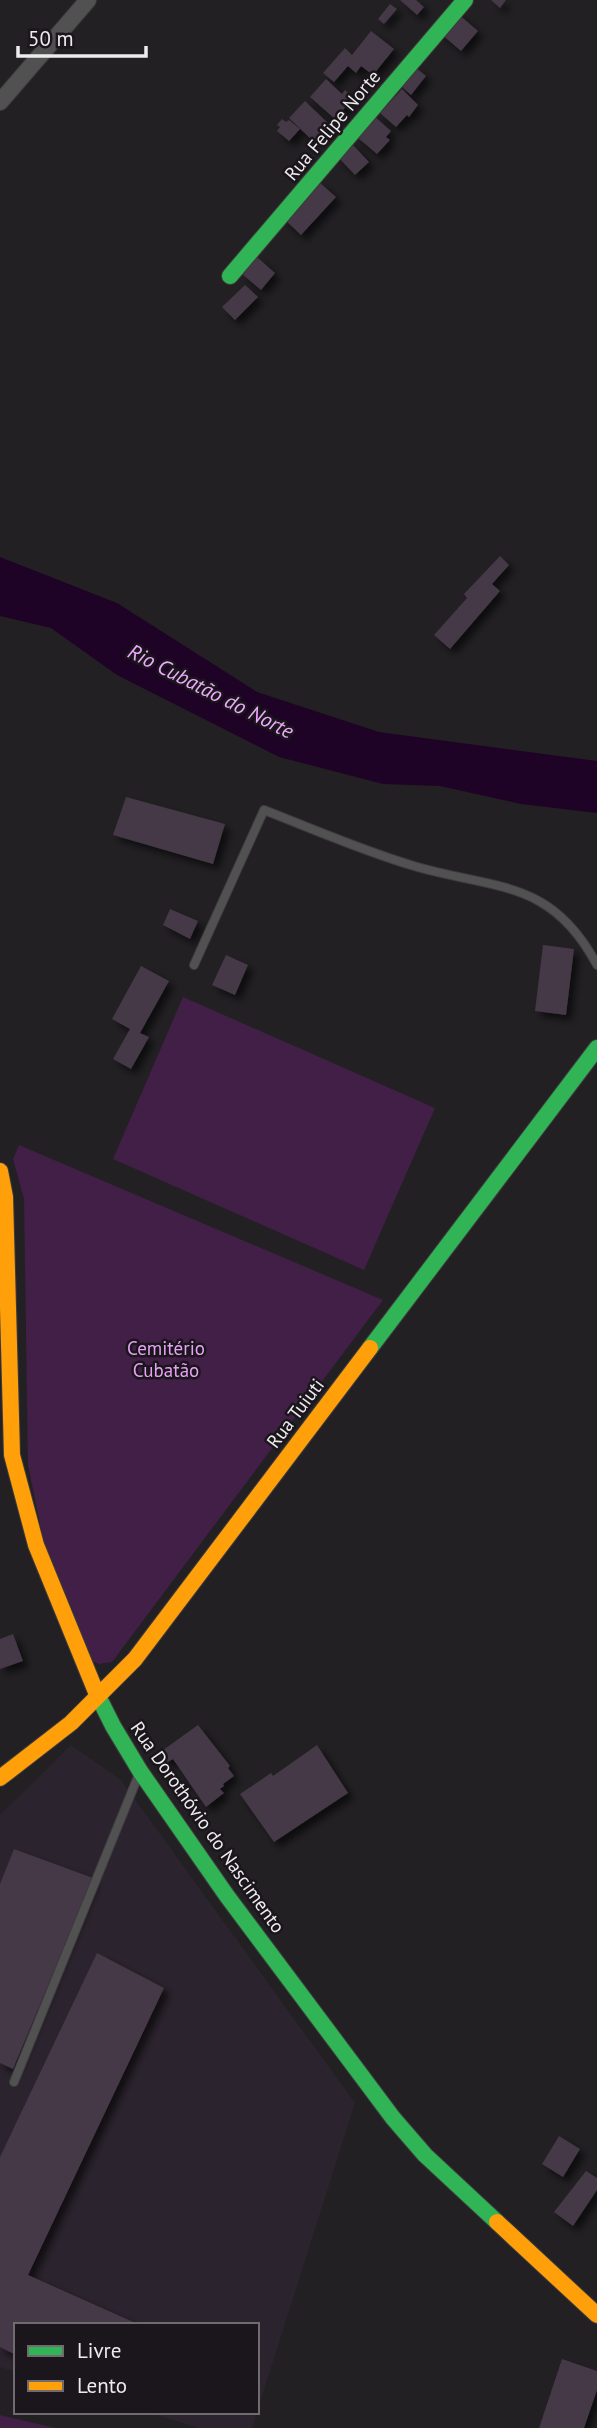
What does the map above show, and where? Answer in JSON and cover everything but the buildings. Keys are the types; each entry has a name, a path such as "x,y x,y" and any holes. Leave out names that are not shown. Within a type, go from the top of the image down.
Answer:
{"street":[{"path":"0,102 88,0"},
{"name":"Rua Felipe Norte","path":"230,276 465,0"},
{"name":"Rua Tuiuti","path":"0,1778 99,1699 135,1659 597,1048"},
{"name":"Rua Dorothóvio do Nascimento","path":"0,1171 5,1197 5,1415 12,1455 25,1513 99,1699 140,1771 227,1896 393,2118 425,2155 597,2315"}],"lane":[{"path":"194,965 264,810 413,866 513,888 544,903 571,927 597,965"},
{"path":"14,2082 140,1771"}],"shaded area":[{"path":"71,1745 121,1780 355,2103 259,2406 259,2323 14,2323 14,2371 0,2367 0,1815"},
{"path":"154,2414 256,2414 252,2428 199,2428"}],"green space":[{"path":"183,997 435,1108 364,1270 113,1159"},
{"name":"Cemitério Cubatão","path":"19,1145 383,1300 112,1662 99,1664 86,1658 44,1543 28,1465 24,1199 13,1159"},
{"path":"0,2415 55,2428 0,2428"}],"water":[{"name":"Rio Cubatão do Norte","path":"0,557 117,603 257,692 379,732 597,761 597,813 521,804 440,786 383,784 279,757 117,675 51,628 0,616"}],"traffic: fast":[{"path":"230,276 465,0"},
{"path":"370,1348 597,1048"},
{"path":"96,1692 140,1771 227,1896 393,2118 425,2155 497,2222"}],"traffic: slow":[{"path":"0,1171 5,1197 12,1455 36,1545 96,1692"},
{"path":"0,1778 71,1723 135,1659 370,1348"},
{"path":"497,2222 597,2315"}]}
